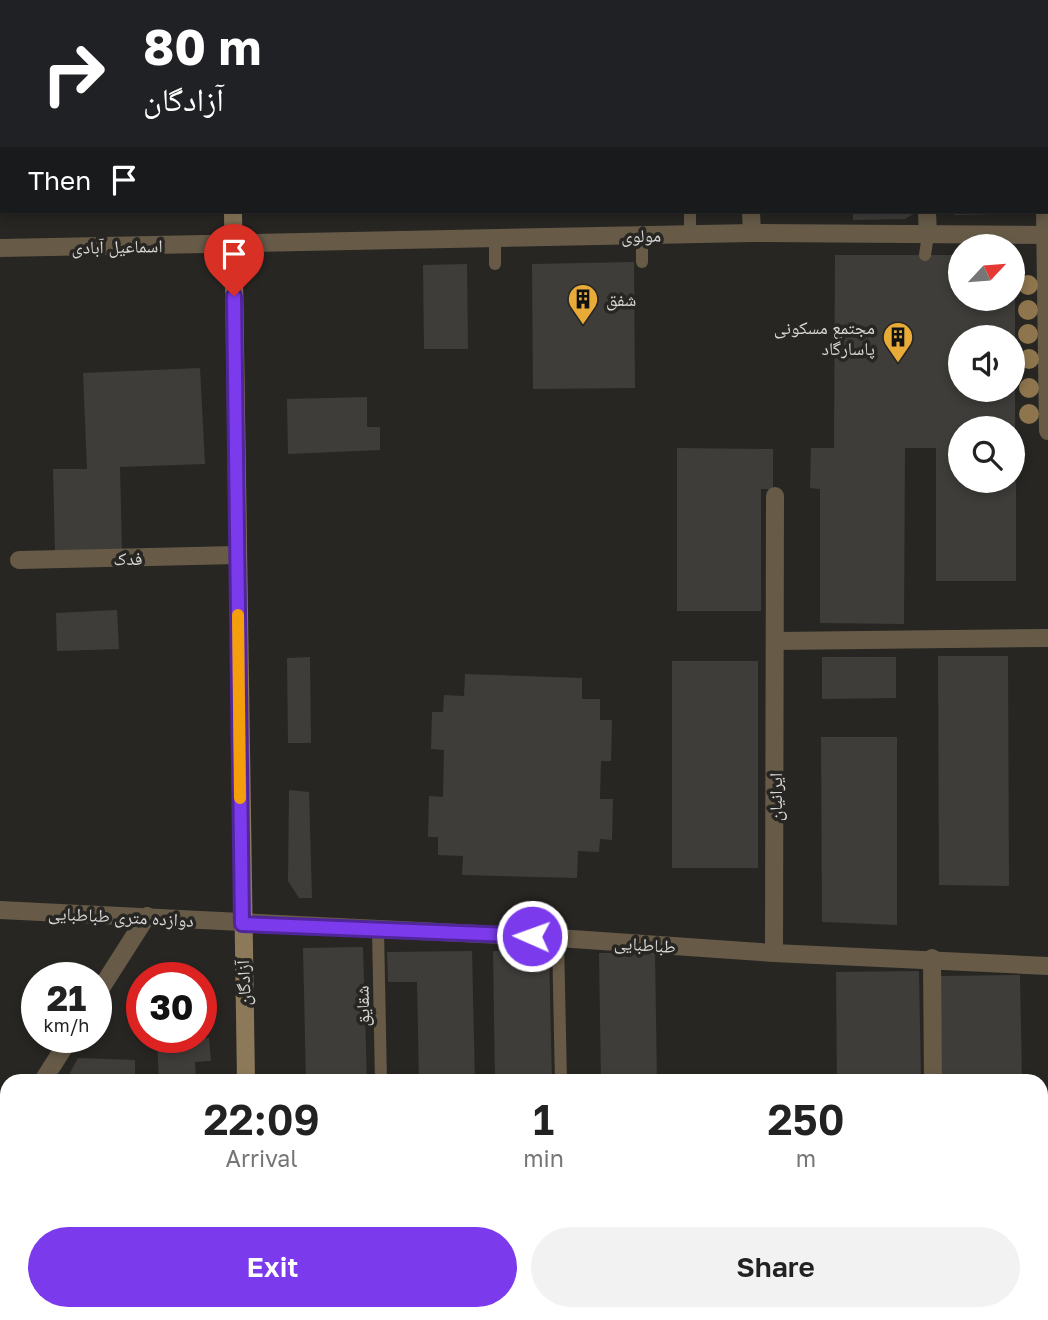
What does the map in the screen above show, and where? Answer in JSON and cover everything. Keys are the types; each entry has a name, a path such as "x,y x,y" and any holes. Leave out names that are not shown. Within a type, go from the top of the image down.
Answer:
{"street":[{"name":"آزادگان","path":"233,214 246,1074"},
{"path":"751,214 752,233"},
{"path":"928,214 928,235"},
{"path":"1045,214 1048,431"},
{"name":"مولوی","path":"234,244 752,233 824,227 928,235 1047,235"},
{"name":"اسماعیل آبادی","path":"0,248 234,244"},
{"name":"ایرانیان","path":"774,953 775,496"},
{"name":"فدک","path":"19,560 237,555"},
{"path":"775,641 1048,638"},
{"name":"دوازده متری طباطبایی","path":"0,910 148,916 242,924"},
{"path":"112,971 148,916"},
{"name":"طباطبایی","path":"242,924 558,938 774,953 932,958 1048,966"},
{"path":"932,958 933,1074"},
{"path":"47,1074 60,1053"}],"lane":[{"path":"690,214 690,234"},
{"path":"925,255 928,235"},
{"path":"642,236 642,262"},
{"path":"495,238 495,264"},
{"name":"شقایق","path":"378,930 381,1074"},
{"path":"558,938 561,1074"}],"building":[{"path":"853,214 914,214 905,219 853,220"},
{"path":"835,255 948,255 948,312 1015,312 1015,325 948,325 948,402 1015,402 1015,416 948,416 948,493 1016,493 1016,581 936,581 936,448 905,448 904,624 820,623 820,489 810,488 811,448 834,448"},
{"name":"شفق","path":"634,262 635,388 533,389 532,264"},
{"path":"467,264 468,349 424,349 423,265"},
{"path":"200,368 205,464 120,467 122,550 55,551 53,469 87,469 83,373"},
{"path":"367,397 367,427 380,427 380,450 288,454 287,399"},
{"path":"677,448 773,449 773,489 761,489 761,611 677,611"},
{"path":"117,610 119,649 57,651 56,613"},
{"path":"938,656 1008,656 1009,886 939,885"},
{"path":"310,657 311,743 288,743 287,658"},
{"path":"822,657 896,657 896,698 822,699"},
{"path":"672,661 758,661 758,868 672,868"},
{"path":"465,674 582,678 582,699 600,699 600,720 612,720 611,761 601,761 600,799 613,799 612,840 600,839 599,852 578,851 577,878 462,875 463,856 438,855 438,837 428,837 429,796 443,797 444,750 431,749 432,712 443,712 444,695 464,696"},
{"path":"821,737 897,737 897,925 822,922"},
{"path":"289,790 309,792 312,898 299,898 288,881"},
{"path":"363,947 367,1074 306,1074 303,948"},
{"path":"549,950 552,1074 495,1074 493,951"},
{"path":"472,951 475,1074 419,1074 417,982 388,982 387,952"},
{"path":"599,953 655,953 657,1074 601,1074"},
{"path":"919,971 921,1074 837,1074 836,972"},
{"path":"1020,975 1022,1074 942,1074 940,976"},
{"path":"158,1053 210,1053 211,1061 195,1062 196,1074 159,1074"},
{"path":"78,1058 135,1060 135,1074 69,1074"}],"slow traffic":[{"path":"238,615 240,798"}],"place":[{"name":"شفق","path":"583,326"},
{"name":"مجتمع مسکونی پاسارگاد","path":"898,364"}],"route":[{"path":"234,296 242,924 532,936"}]}
